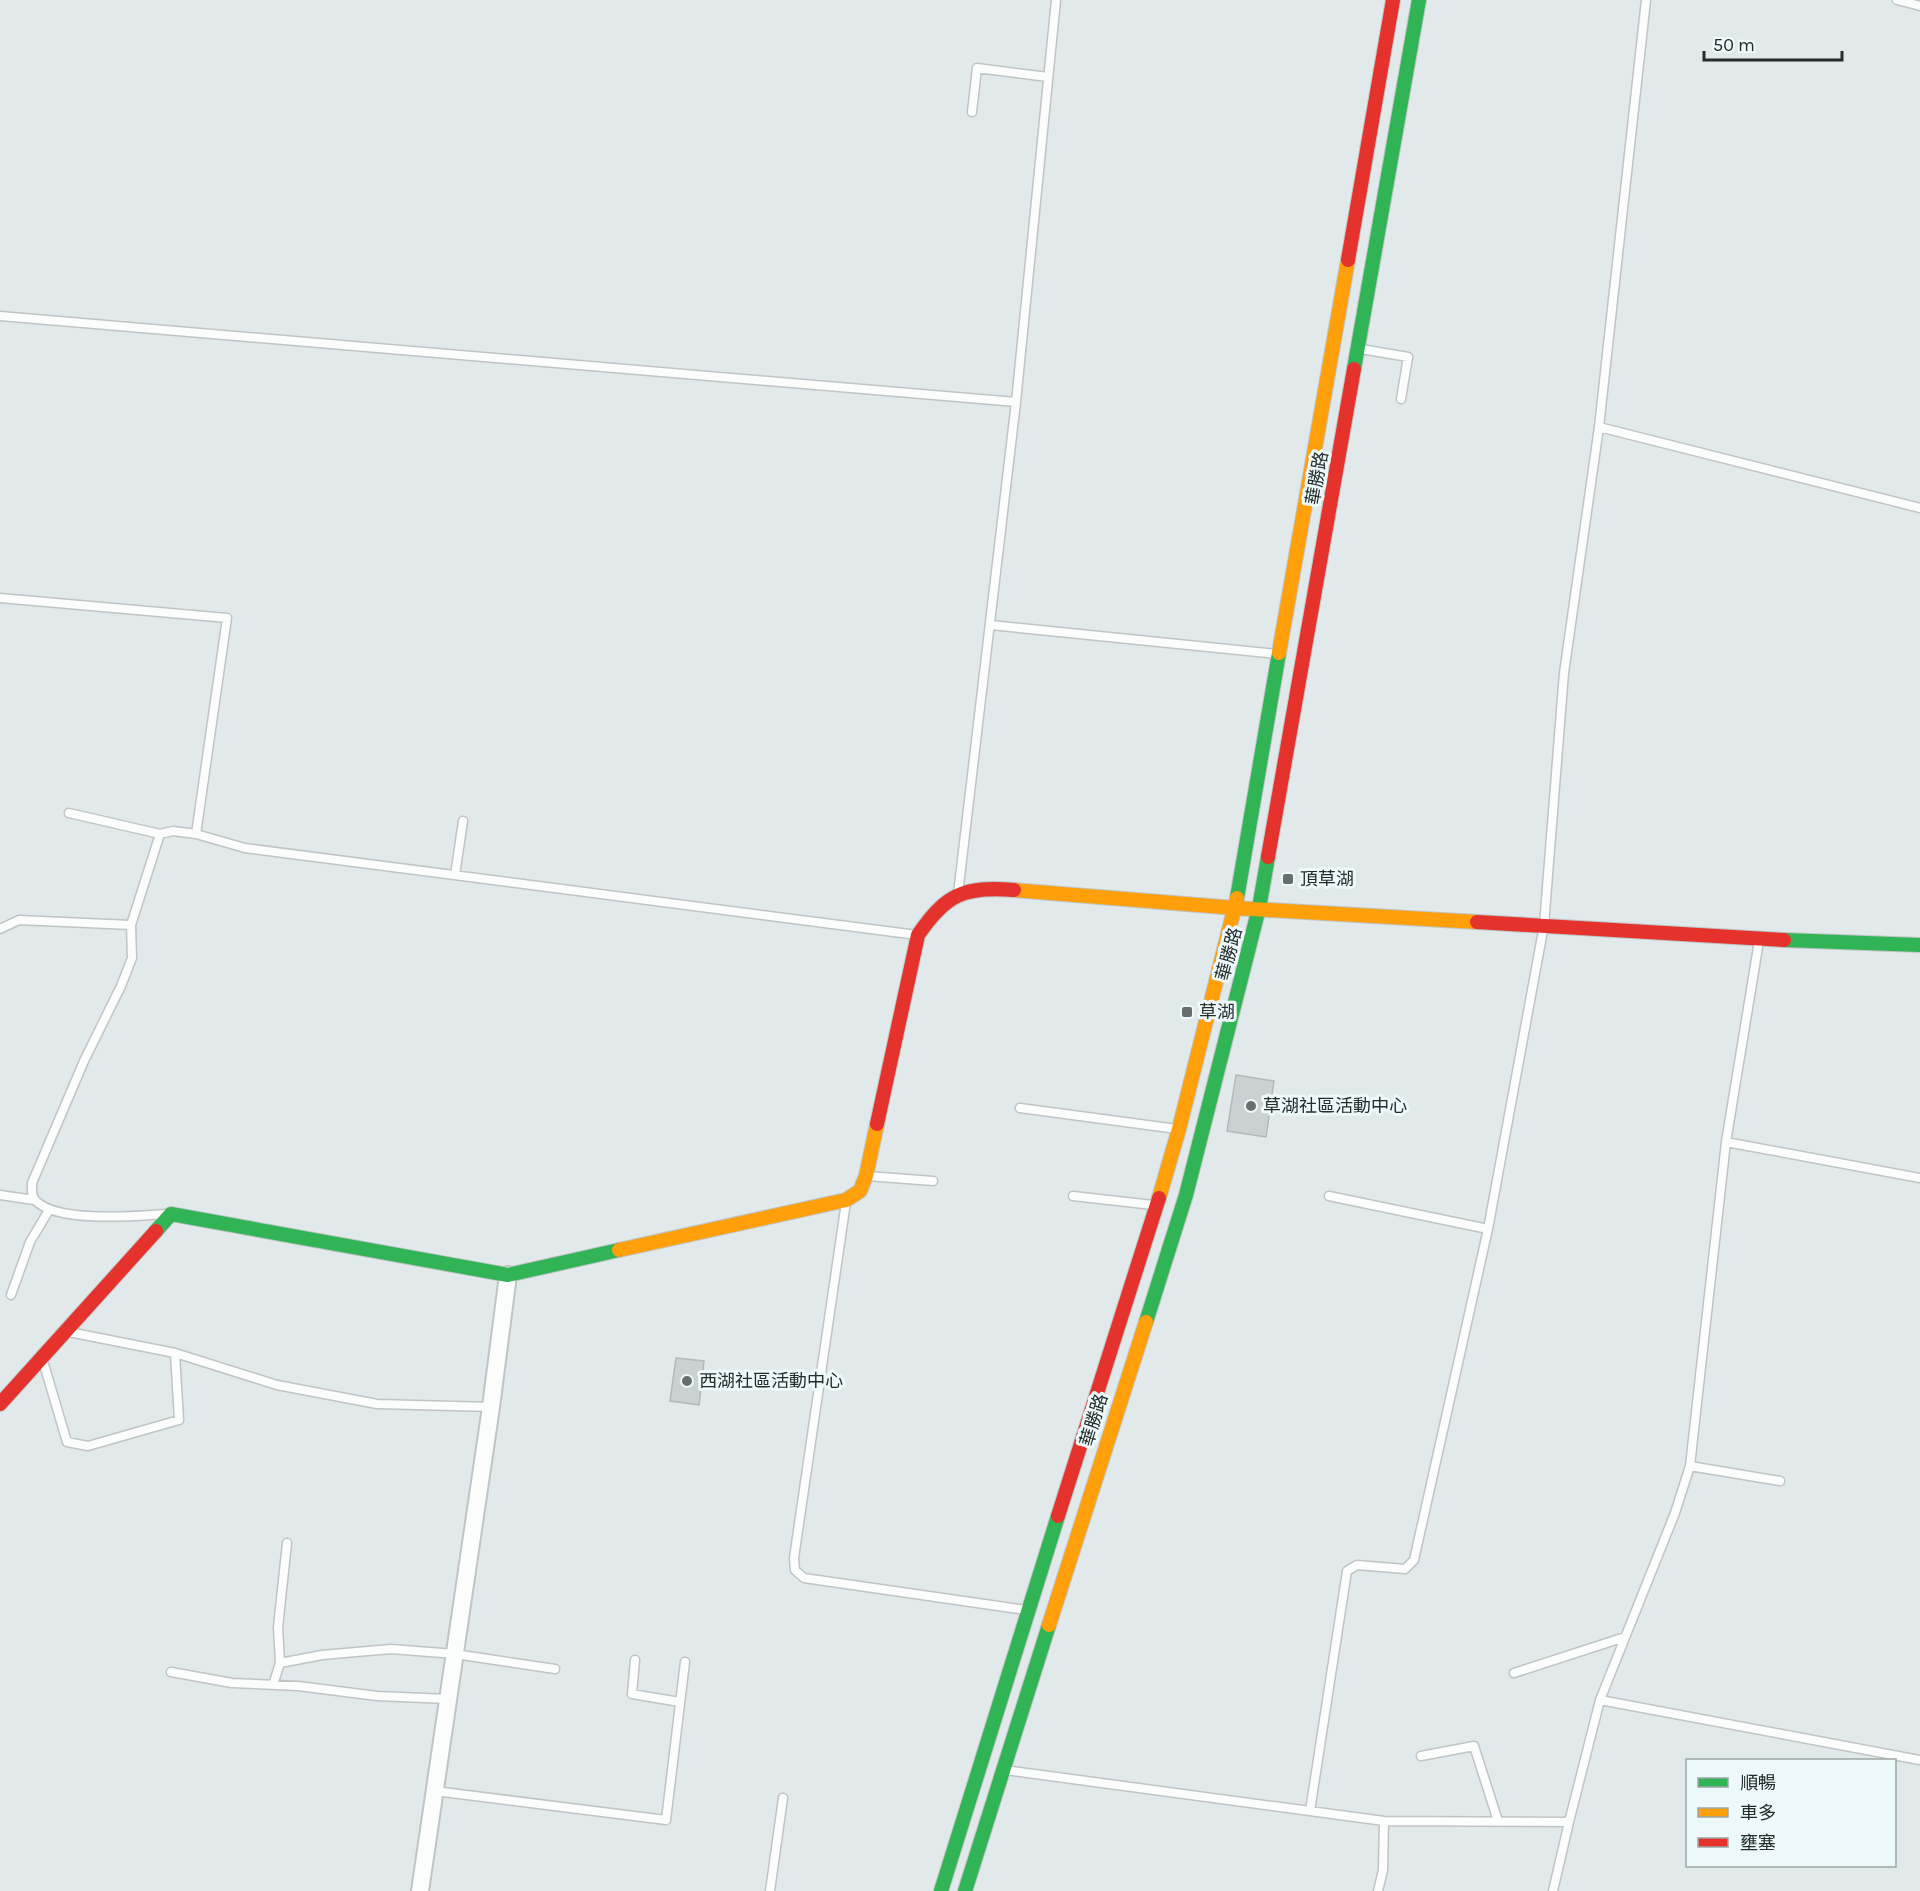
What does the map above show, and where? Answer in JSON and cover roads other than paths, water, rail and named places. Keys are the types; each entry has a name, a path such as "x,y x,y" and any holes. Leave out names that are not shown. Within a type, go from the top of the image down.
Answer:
{"main road":[{"name":"華勝路","path":"965,1891 1004,1770 1041,1612 1105,1362 1157,1205 1179,1129 1235,908 1393,0"},
{"name":"華勝路","path":"941,1891 981,1766 1041,1612 1186,1195 1259,908 1419,0"},
{"path":"0,1404 171,1214 508,1275 846,1200 860,1191 866,1176 918,935 934,912 958,894 992,888 1235,908 1760,939 1920,945"}],"street":[{"path":"420,1891 491,1407 508,1275"}],"lane":[{"path":"958,894 1016,402 1056,0"},
{"path":"1310,1811 1347,1571 1357,1565 1405,1569 1414,1560 1488,1229 1544,925 1564,673 1599,427 1646,0"},
{"path":"1897,0 1920,6"},
{"path":"972,112 977,68 1048,77"},
{"path":"0,316 1016,402"},
{"path":"1358,348 1408,357 1401,399"},
{"path":"1599,427 1920,508"},
{"path":"0,598 227,618 196,834"},
{"path":"990,625 1279,654"},
{"path":"69,813 160,834 173,831 196,834 245,848 918,935"},
{"path":"455,876 463,821"},
{"path":"34,1200 32,1183 84,1061 121,986 132,958 130,926 160,834"},
{"path":"0,929 19,920 130,926"},
{"path":"1554,1891 1600,1700 1675,1513 1690,1466 1726,1142 1760,939"},
{"path":"1020,1108 1179,1129"},
{"path":"1726,1142 1920,1178"},
{"path":"866,1176 933,1181"},
{"path":"0,1195 34,1200 49,1210 102,1218 171,1214"},
{"path":"1329,1196 1488,1229"},
{"path":"1073,1197 1157,1205"},
{"path":"846,1200 794,1558 795,1570 804,1578 1041,1612"},
{"path":"11,1295 30,1242 49,1210"},
{"path":"66,1331 175,1353 277,1385 378,1404 491,1407"},
{"path":"42,1358 67,1442 88,1446 179,1420 175,1353"},
{"path":"1690,1466 1780,1481"},
{"path":"273,1685 280,1663 278,1628 287,1543"},
{"path":"1514,1673 1625,1638"},
{"path":"280,1663 322,1655 391,1649 455,1654 555,1669"},
{"path":"635,1660 632,1694 680,1702"},
{"path":"435,1791 666,1820 685,1662"},
{"path":"171,1672 232,1683 298,1686 377,1696 448,1699"},
{"path":"1600,1700 1920,1760"},
{"path":"1421,1756 1474,1746 1498,1821"},
{"path":"981,1766 1384,1821 1569,1822"},
{"path":"770,1891 783,1798"},
{"path":"1378,1891 1383,1870 1384,1821"}],"place":[{"name":"頂草湖","path":"1288,879"},
{"name":"草湖","path":"1187,1012"},
{"name":"草湖社區活動中心","path":"1251,1106"},
{"name":"西湖社區活動中心","path":"687,1381"}]}
